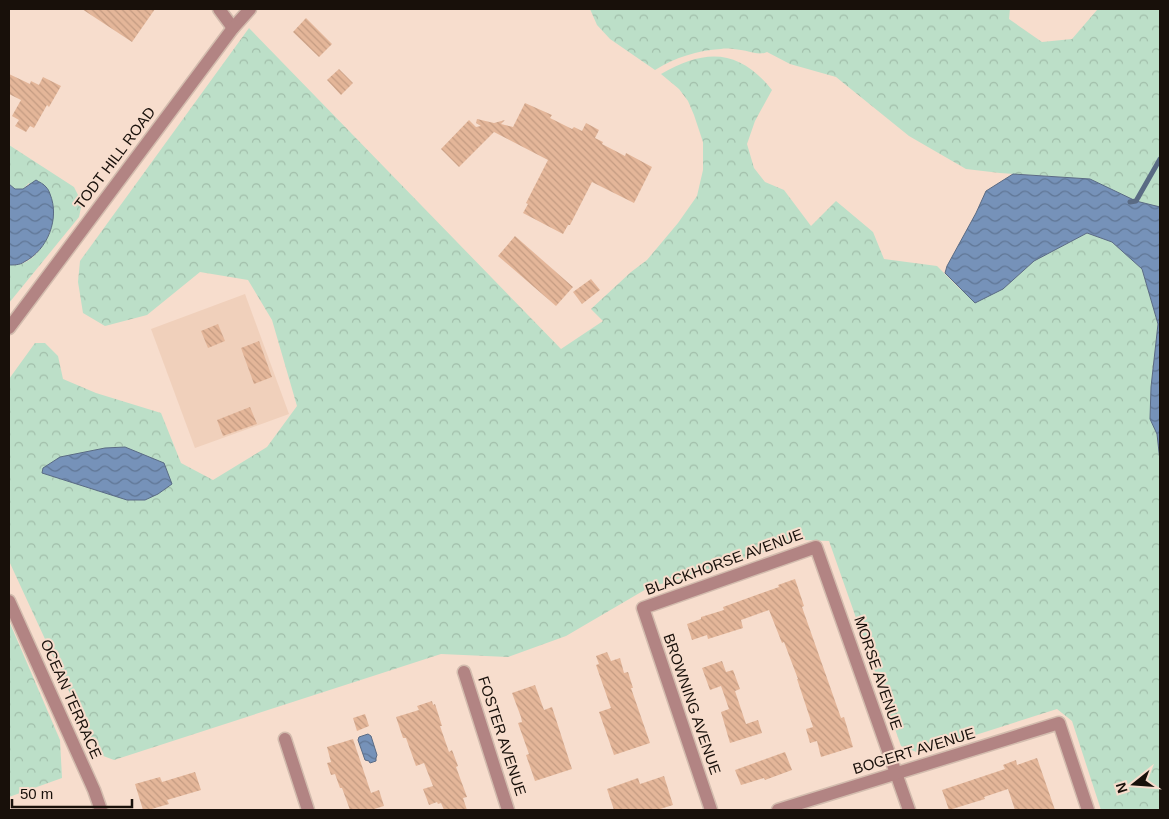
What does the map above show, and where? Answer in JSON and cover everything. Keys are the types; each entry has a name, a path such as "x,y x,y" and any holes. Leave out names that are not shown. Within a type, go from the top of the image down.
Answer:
{"street":[{"path":"219,9 233,28"},
{"name":"TODT HILL ROAD","path":"9,328 233,28 250,9"},
{"name":"BLACKHORSE AVENUE","path":"643,608 816,546"},
{"name":"MORSE AVENUE","path":"816,546 909,810"},
{"name":"OCEAN TERRACE","path":"9,601 102,810"},
{"name":"BROWNING AVENUE","path":"643,608 711,810"},
{"name":"FOSTER AVENUE","path":"464,672 508,810"},
{"name":"BOGERT AVENUE","path":"778,810 1059,723 1088,810"},
{"path":"285,739 308,810"}],"shaded area":[{"path":"245,294 289,414 195,448 151,329"}],"green space":[{"path":"590,9 1010,9 1009,19 1042,42 1072,39 1097,9 1160,9 1160,207 1136,201 1089,179 966,169 909,136 836,77 790,64 767,52 757,53 728,49 704,51 678,58 655,70 610,39 597,25"},
{"path":"249,28 561,349 603,321 591,309 631,272 647,260 678,223 697,196 703,170 703,142 688,101 679,89 661,74 693,60 707,57 721,57 734,60 760,76 772,90 755,121 747,144 754,168 765,182 784,190 811,226 836,201 873,232 884,259 937,266 961,290 1003,289 1034,261 1087,233 1112,242 1142,269 1158,324 1151,387 1150,419 1157,434 1160,461 1160,810 1101,810 1072,721 1057,709 919,753 901,746 829,541 803,540 648,588 566,636 508,657 441,654 114,760 98,754 9,561 9,379 35,343 45,343 58,356 63,379 96,393 161,413 181,463 213,480 267,447 297,406 272,320 248,280 200,272 147,315 105,326 83,313 78,282 80,261"},
{"path":"9,145 74,187 82,203 79,217 9,303 9,265 26,262 36,254 51,230 29,183 23,189 15,189 9,184"},
{"path":"9,621 60,740 62,778 9,797"}],"water":[{"path":"1013,174 1090,179 1136,201 1160,207 1160,461 1157,434 1150,419 1151,387 1158,324 1142,269 1112,242 1087,233 1034,261 1003,289 975,303 945,273 986,191"},
{"path":"36,180 44,185 50,193 53,203 54,213 50,232 40,250 32,257 21,264 9,265 9,184 15,189 23,189"},
{"path":"125,447 164,463 172,484 145,500 127,500 42,473 43,468 60,457 105,448"},
{"path":"368,734 371,736 377,755 376,761 370,763 365,760 358,740 359,737"}],"building":[{"path":"82,9 155,9 132,42"},
{"path":"306,18 332,44 319,57 293,32"},
{"path":"339,69 353,83 341,95 327,80"},
{"path":"9,74 30,84 31,81 39,85 43,77 61,86 49,107 47,105 34,128 30,126 26,132 15,126 19,120 12,116 21,100 9,94"},
{"path":"525,103 552,115 550,118 572,129 574,127 582,131 586,123 599,130 595,138 603,142 602,144 625,156 626,153 652,167 634,203 592,182 570,225 568,225 563,234 523,213 528,204 526,203 548,160 494,132 459,167 441,149 469,120 476,127 481,126 476,123 477,119 494,123 505,120 501,124 513,127"},
{"path":"515,236 573,287 556,306 498,256"},
{"path":"591,279 600,290 582,304 573,292"},
{"path":"218,324 225,341 208,348 201,331"},
{"path":"259,341 272,377 254,384 241,348"},
{"path":"250,407 257,424 223,436 217,420"},
{"path":"795,579 804,606 802,607 841,718 844,717 853,747 821,757 817,741 810,743 806,729 813,727 798,679 769,610 741,620 743,628 708,639 707,635 692,640 687,624 701,619 701,617 724,610 723,607 779,587 778,585"},
{"path":"607,652 611,661 620,658 624,673 628,672 633,688 631,688 650,743 614,755 599,712 611,708 596,665 599,664 596,656"},
{"path":"722,661 726,672 733,670 740,689 735,691 746,724 758,720 762,733 730,743 721,712 729,709 721,686 710,690 702,668"},
{"path":"535,685 544,710 552,707 572,769 535,781 526,755 529,754 518,723 522,722 521,717 512,693"},
{"path":"432,701 433,705 435,704 449,752 452,750 458,766 456,767 467,797 463,798 467,810 444,810 441,803 438,804 437,802 429,805 423,789 433,786 424,763 416,766 396,717 419,710 417,706"},
{"path":"365,714 369,726 357,731 353,718"},
{"path":"353,739 371,793 379,790 384,806 371,810 350,810 335,774 331,775 327,763 331,762 327,747"},
{"path":"785,752 792,770 765,780 764,778 741,785 735,770"},
{"path":"1037,758 1055,810 1015,810 1008,789 984,797 985,799 949,810 942,790 1005,769 1003,765 1016,760 1017,765"},
{"path":"195,772 201,790 167,800 169,804 143,810 135,784 160,777 162,782"},
{"path":"664,776 673,805 657,810 614,810 607,789 638,778 640,784"}],"waterway":[{"path":"1130,202 1136,201 1160,159"}]}
